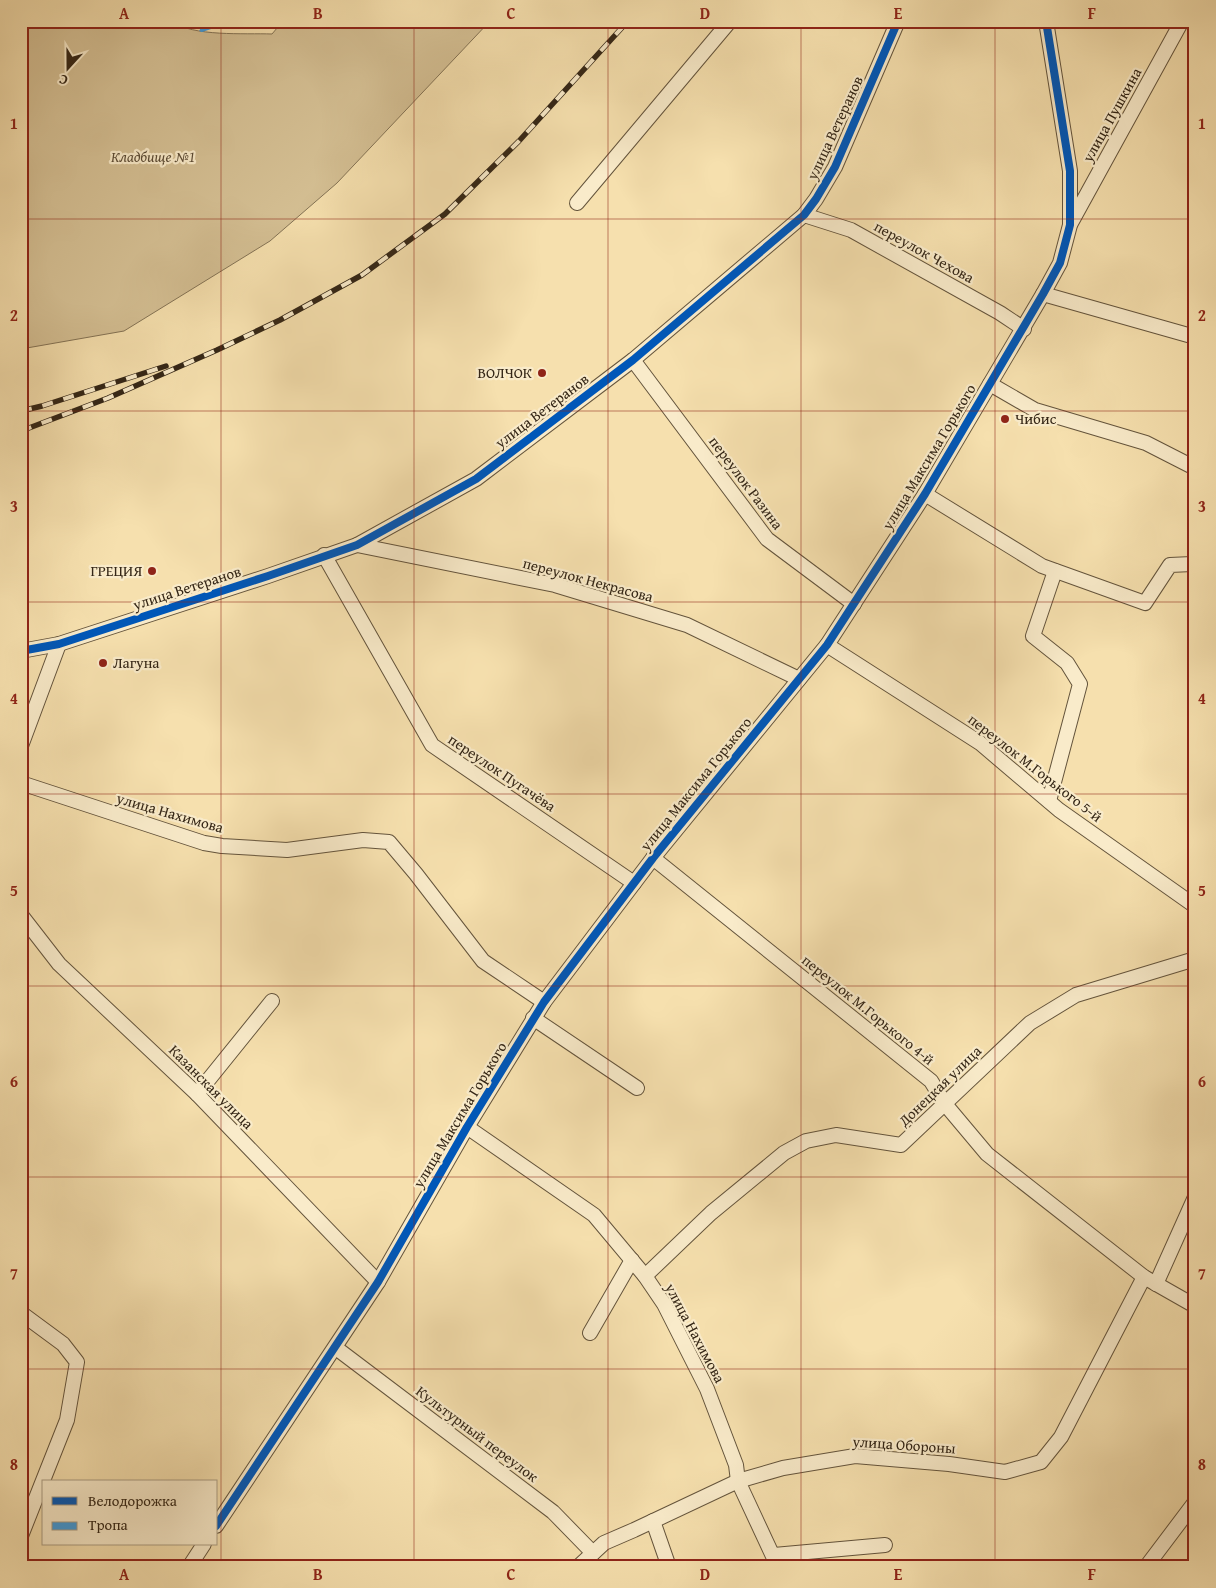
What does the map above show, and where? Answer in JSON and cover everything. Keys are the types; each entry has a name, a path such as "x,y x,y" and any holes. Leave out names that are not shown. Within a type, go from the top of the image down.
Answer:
{"street":[{"path":"577,203 730,21"},
{"name":"улица Ветеранов","path":"21,651 59,644 268,576 357,544 476,479 633,360 804,216 835,167 898,21"},
{"name":"улица Максима Горького","path":"218,1523 336,1348 378,1282 467,1127 533,1018 653,858 827,645 925,494 1044,294 1060,263 1070,225 1070,171 1046,21"},
{"name":"улица Пушкина","path":"1070,225 1182,21"},
{"name":"переулок Чехова","path":"804,216 851,230 1024,328"},
{"path":"1044,294 1195,337"},
{"name":"переулок Разина","path":"633,360 767,539 854,604"},
{"path":"990,384 1035,410 1146,443 1195,468"},
{"path":"925,494 1042,566 1145,603 1170,565 1192,564 1195,566"},
{"name":"переулок Некрасова","path":"357,544 555,585 687,625 799,679"},
{"name":"переулок Пугачёва","path":"324,556 432,745 634,883"},
{"path":"1049,801 1080,684 1067,663 1033,636 1055,571"},
{"path":"21,746 59,644"},
{"name":"переулок М.Горького 5-й","path":"827,645 980,743 1049,801 1195,906"},
{"name":"улица Нахимова","path":"21,783 204,843 222,846 287,850 363,840 388,842 416,874 483,961 544,1002"},
{"name":"переулок М.Горького 4-й","path":"653,858 931,1082 945,1104 987,1154 1150,1281 1195,1306"},
{"name":"Казанская улица","path":"21,915 59,964 197,1094 378,1282"},
{"name":"Донецкая улица","path":"645,1276 711,1213 784,1152 806,1141 836,1135 901,1145 1030,1023 1076,995 1195,959"},
{"path":"197,1094 272,1001"},
{"path":"533,1018 637,1088"},
{"name":"улица Нахимова","path":"467,1127 594,1215 645,1276 664,1304 707,1389 736,1465 738,1480 776,1561"},
{"name":"улица Обороны","path":"578,1567 604,1543 738,1480 783,1468 855,1456 949,1464 1005,1472 1041,1462 1062,1437 1195,1197"},
{"path":"590,1333 632,1260"},
{"path":"21,1313 63,1344 77,1362 67,1420 43,1480"},
{"name":"Культурный переулок","path":"336,1348 552,1512 593,1553"},
{"path":"21,1536 42,1483"},
{"path":"1146,1567 1195,1502"},
{"path":"653,1521 669,1567"},
{"path":"776,1561 885,1545"},
{"path":"189,1567 203,1546"}],"green space":[{"name":"Кладбище №1","path":"21,21 172,21 192,30 205,32 272,34 283,21 490,21 337,183 270,241 124,331 21,349"}],"railway":[{"path":"21,431 108,398 217,350 280,320 362,275 445,214 519,141 628,21"},
{"path":"21,411 166,366"}],"marked path":[{"path":"184,21 202,29 217,24 218,21"}],"cycle path":[{"path":"21,651 59,644 357,545 476,479 633,360 804,215 835,167 898,21"},
{"path":"218,1523 378,1282 467,1127 544,1002 653,858 827,645 925,494 1043,294 1060,263 1070,225 1070,171 1046,21"}],"place":[{"name":"ВОЛЧОК","path":"542,373"},
{"name":"Чибис","path":"1005,419"},
{"name":"ГРЕЦИЯ","path":"152,571"},
{"name":"Лагуна","path":"103,663"}]}
